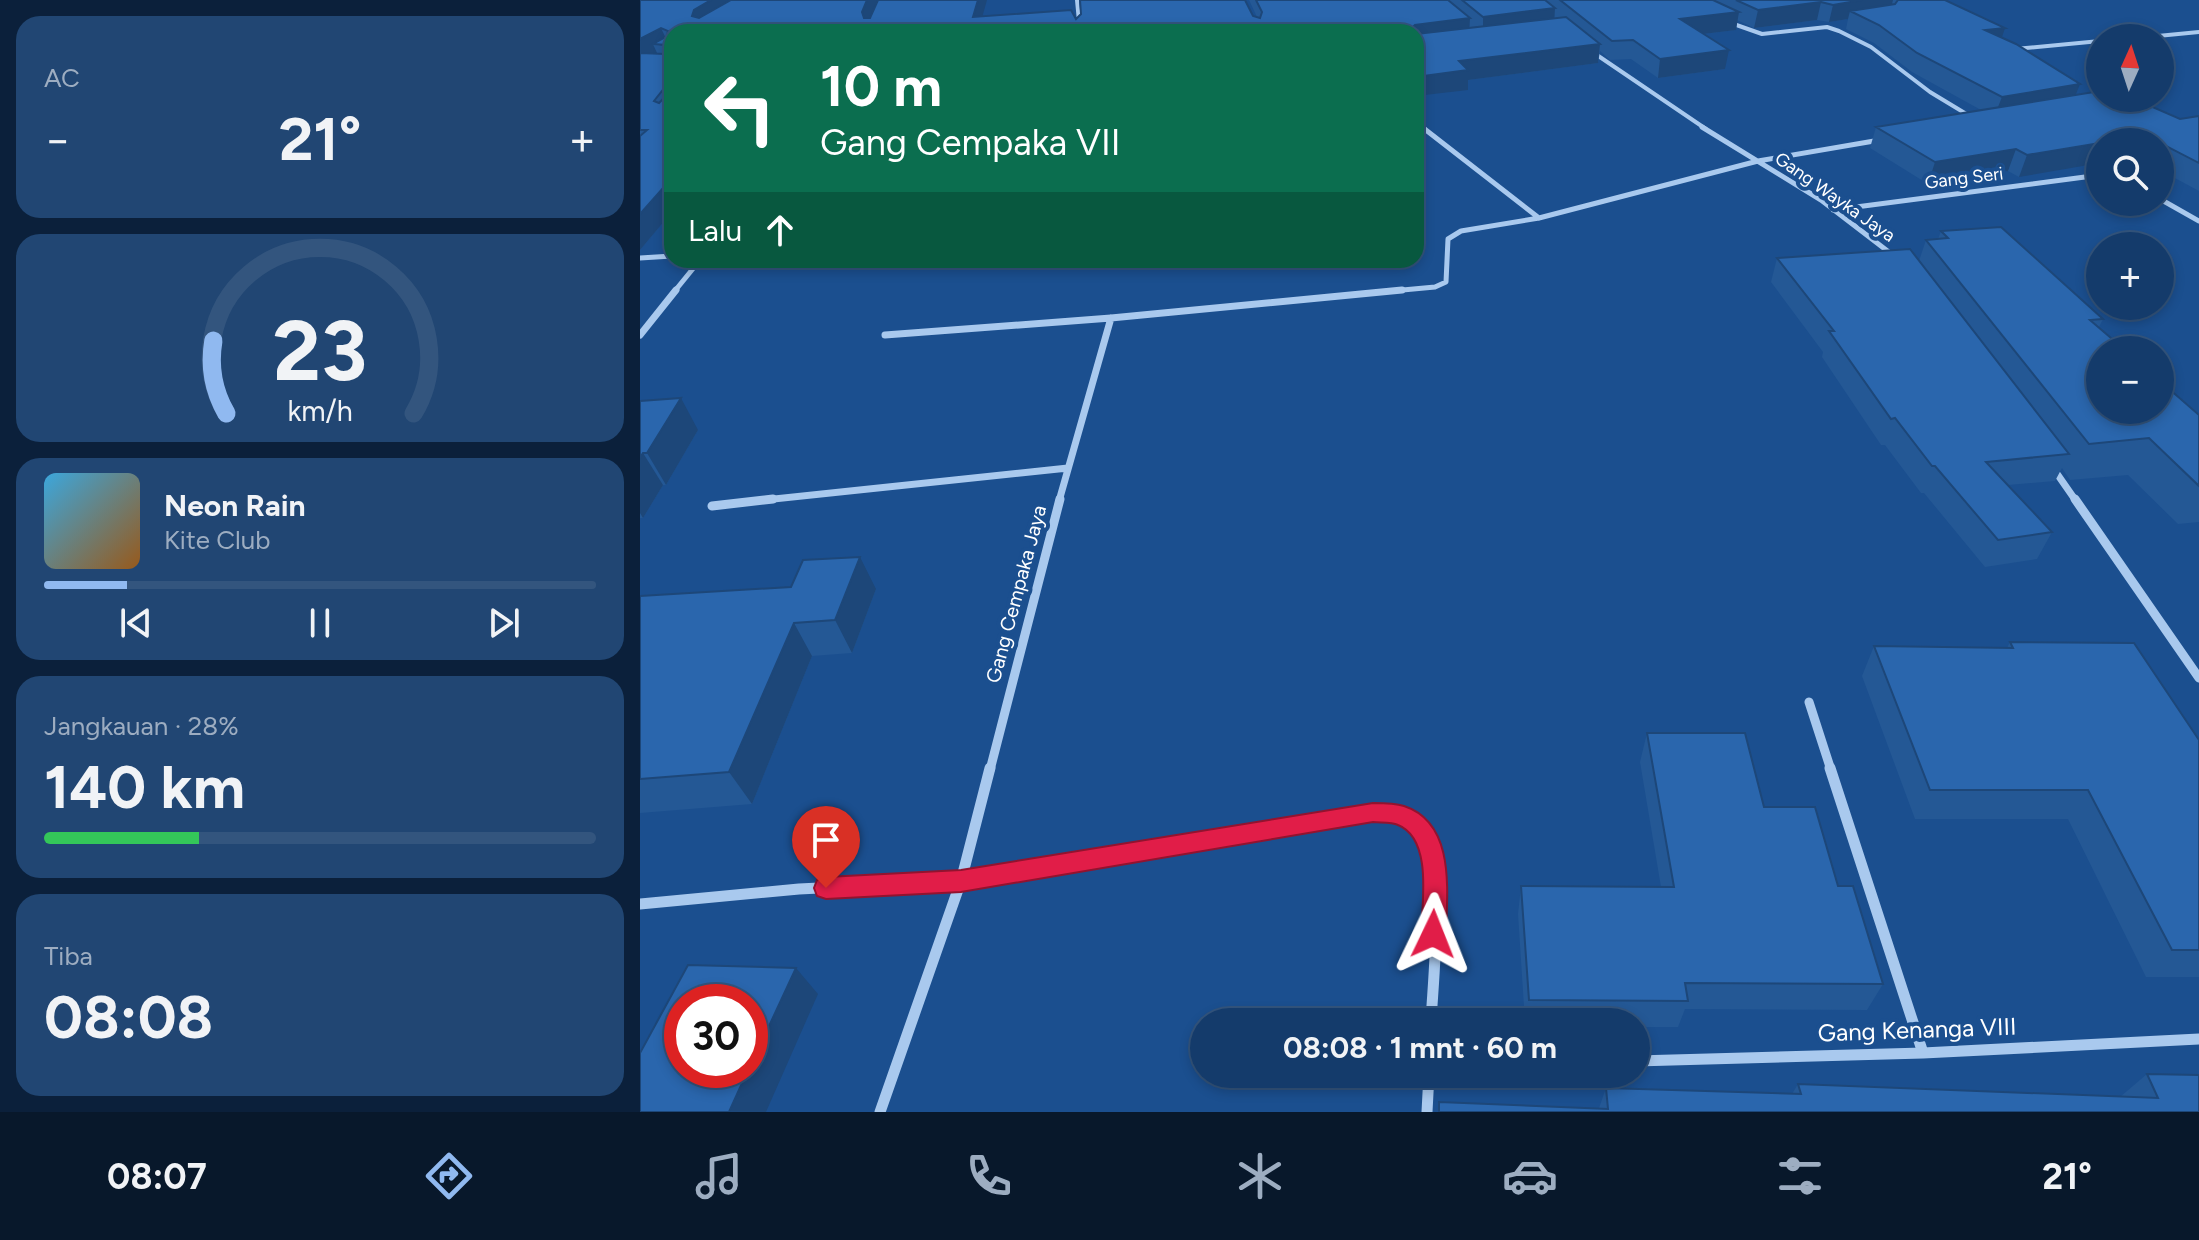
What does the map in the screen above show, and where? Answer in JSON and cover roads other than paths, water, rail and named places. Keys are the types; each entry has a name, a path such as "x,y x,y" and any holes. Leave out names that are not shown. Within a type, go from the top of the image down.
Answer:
{"street":[{"path":"1077,0 1079,24"},
{"path":"1722,19 1762,34 1843,25"},
{"path":"1827,27 1871,47 1930,92 1980,122 1966,125"},
{"path":"2174,34 2199,32"},
{"path":"2014,49 2086,42"},
{"name":"Gang Wayka Jaya","path":"1585,47 1658,100 1833,210 1899,260"},
{"path":"1424,129 1539,218"},
{"path":"885,335 1111,318 1440,286 1446,282 1446,246 1454,235 1539,218 1758,161 1891,138"},
{"name":"Gang Seri","path":"1833,210 2086,177"},
{"path":"2174,207 2199,221"},
{"path":"640,258 664,256"},
{"path":"640,335 694,268"},
{"name":"Gang Cempaka Jaya","path":"880,1112 961,881 1068,468 1111,318"},
{"path":"2048,461 2199,678"},
{"path":"712,506 1068,468"},
{"path":"1809,702 1923,1053"},
{"path":"640,904 799,889 961,881 1373,812 1401,815 1421,828 1430,849 1435,876 1431,1008"},
{"name":"Gang Kenanga VIII","path":"1650,1061 1923,1053 2199,1039"},
{"path":"1427,1112 1428,1088"}]}
